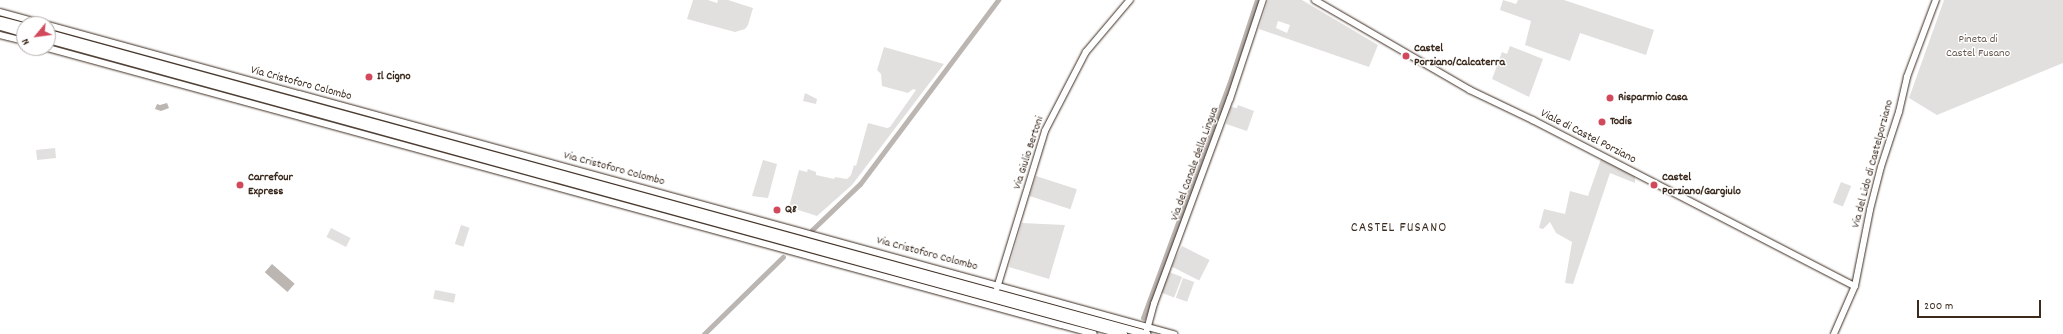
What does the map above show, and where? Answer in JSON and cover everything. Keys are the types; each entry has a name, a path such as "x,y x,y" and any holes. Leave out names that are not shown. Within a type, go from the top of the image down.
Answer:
{"main road":[{"path":"0,20 16,24"},
{"path":"0,26 16,31"},
{"name":"Via Cristoforo Colombo","path":"56,35 995,296 1042,312 1123,334"},
{"name":"Via Cristoforo Colombo","path":"56,41 995,296 1147,332"}],"street":[{"name":"Via Giulio Bertoni","path":"995,296 1045,131 1086,52 1130,0"},
{"name":"Via del Canale della Lingua","path":"1147,332 1154,304 1213,144 1263,0"},
{"name":"Viale di Castel Porziano","path":"1315,0 1470,90 1540,124 1855,286"},
{"name":"Via del Lido di Castelporziano","path":"1834,334 1855,286 1870,210 1881,167 1899,112 1907,77 1936,0"},
{"path":"0,12 16,16"},
{"name":"Via Cristoforo Colombo","path":"56,27 999,286 1147,332 1174,334"},
{"path":"0,35 16,39"},
{"path":"56,50 996,307 1049,323 1094,334"},
{"path":"995,296 996,307"},
{"path":"1042,312 1049,323"}],"green space":[{"path":"693,0 708,0 717,3 718,0 728,0 753,8 748,25 745,29 735,32 687,19"},
{"path":"1268,0 1302,0 1378,45 1369,67 1259,29","holes":["1278,21 1290,25 1287,33 1276,28"]},
{"path":"1503,0 1516,4 1518,0 1564,0 1654,30 1646,55 1580,33 1570,61 1525,45 1531,21 1500,10"},
{"name":"Pineta di Castel Fusano","path":"1944,0 2063,0 2063,63 1937,115 1909,98"},
{"path":"1510,46 1543,59 1529,97 1492,79 1502,52 1507,54"},
{"path":"884,47 944,64 852,185 817,216 789,207 799,170 807,172 808,169 816,172 816,175 834,179 835,177 847,179 851,175 854,165 856,166 868,123 887,128 890,127 916,90 913,89 908,93 882,86 881,74 877,70"},
{"path":"805,93 817,99 816,104 803,101"},
{"path":"1238,105 1254,111 1247,131 1226,124 1231,107 1237,108"},
{"path":"55,148 56,158 37,160 36,150"},
{"path":"1601,159 1635,176 1635,183 1610,173 1573,284 1565,283 1572,242 1556,233 1550,222 1543,229 1539,228 1544,209 1565,214 1570,191 1588,196"},
{"path":"763,160 777,164 768,198 752,196"},
{"path":"1036,176 1077,189 1070,209 1030,196"},
{"path":"1841,182 1851,186 1843,207 1833,202"},
{"path":"1022,223 1065,225 1049,279 1009,267"},
{"path":"461,225 470,228 463,247 455,244"},
{"path":"331,228 351,238 346,247 326,237"},
{"path":"1182,246 1210,260 1199,281 1172,266"},
{"path":"1169,272 1182,277 1174,298 1161,293"},
{"path":"1183,278 1194,282 1187,302 1176,298"},
{"path":"435,290 456,294 454,303 433,299"}],"shaded area":[{"path":"167,103 169,108 161,111 155,109 157,104 160,105"},
{"path":"272,264 295,284 287,292 265,272"}],"waterway":[{"path":"812,230 860,184 998,0"},
{"path":"1143,318 1231,79 1257,0"},
{"path":"704,334 783,257"}],"place":[{"name":"Castel Porziano/Calcaterra","path":"1406,56"},
{"name":"Il Cigno","path":"369,77"},
{"name":"Risparmio Casa","path":"1610,98"},
{"name":"Todis","path":"1602,122"},
{"name":"Carrefour Express","path":"240,185"},
{"name":"Castel Porziano/Gargiulo","path":"1654,185"},
{"name":"Q8","path":"777,210"}],"district":[{"name":"CASTEL FUSANO","path":"1399,228"}]}
